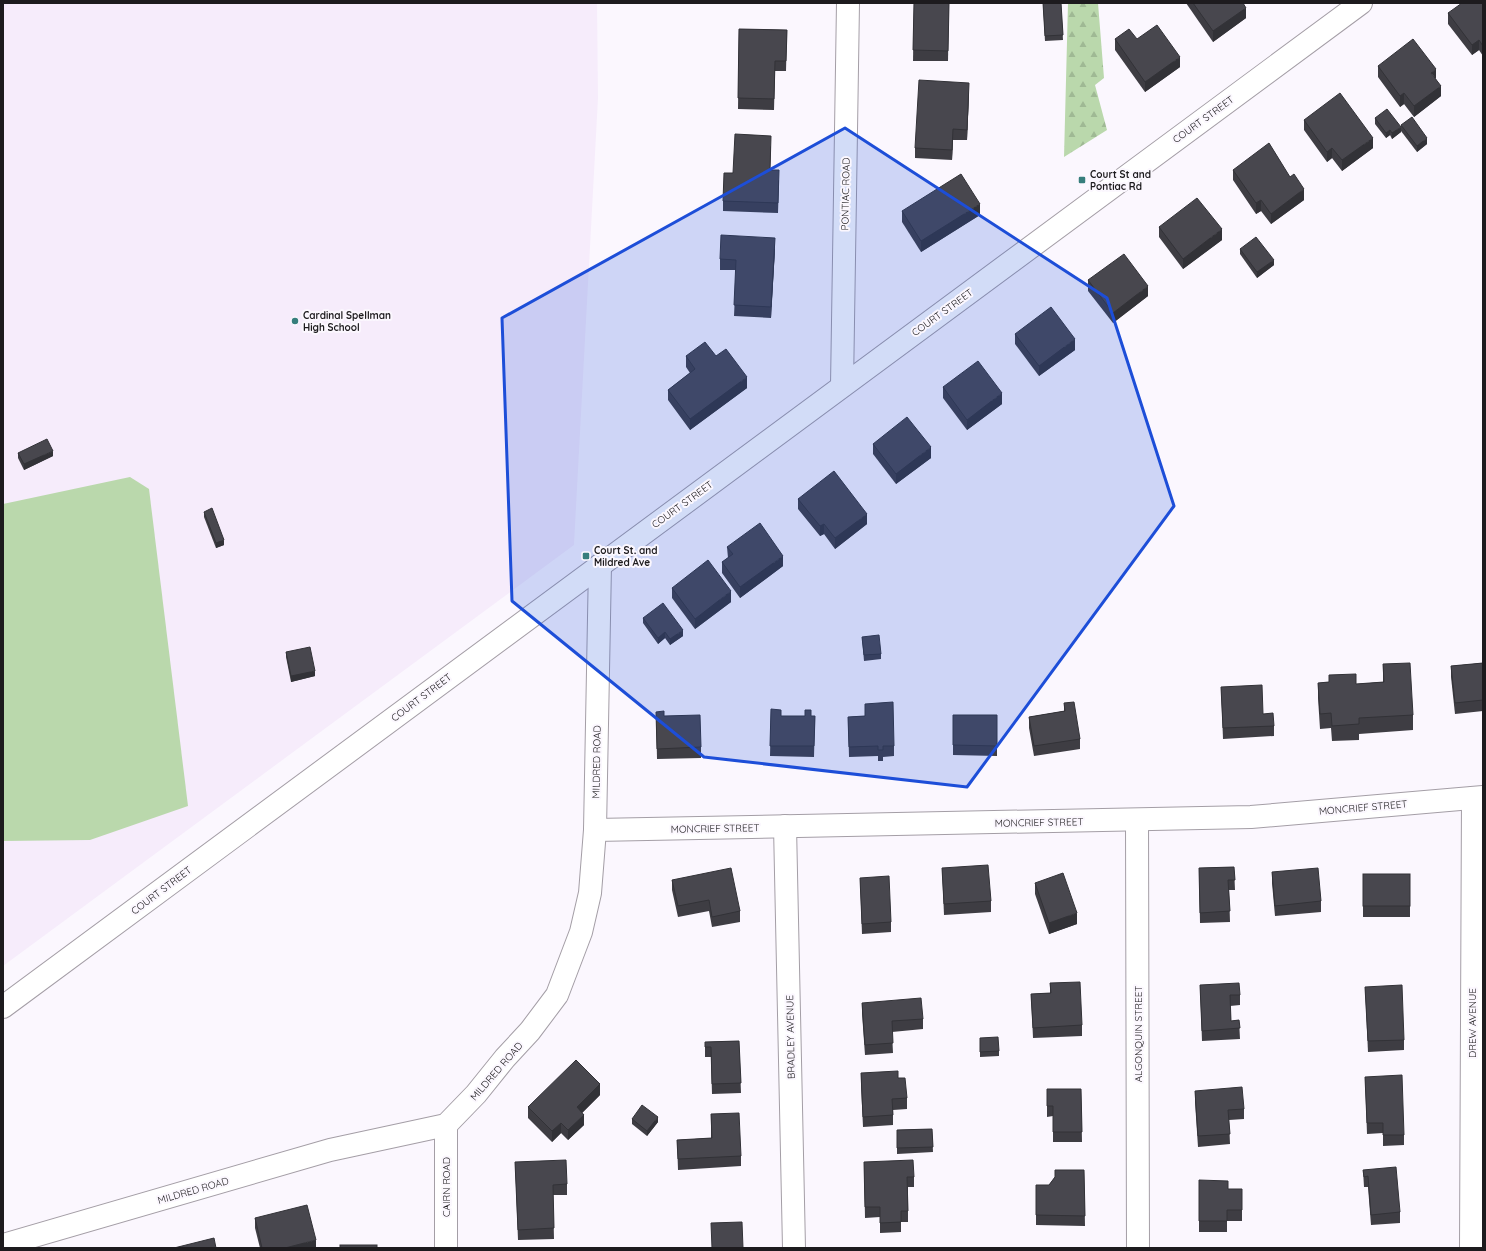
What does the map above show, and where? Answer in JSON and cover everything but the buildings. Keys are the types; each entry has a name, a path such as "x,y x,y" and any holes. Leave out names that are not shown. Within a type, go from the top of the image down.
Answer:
{"street":[{"name":"PONTIAC ROAD","path":"842,386 848,3"},
{"name":"COURT STREET","path":"3,1007 1361,3"},
{"name":"MILDRED ROAD","path":"3,1246 330,1150 446,1125 476,1094 505,1058 530,1032 557,995 581,932 589,899 595,830 600,565"},
{"name":"MONCRIEF STREET","path":"595,830 1251,817 1478,797"},
{"name":"DREW AVENUE","path":"1471,1248 1478,797"},
{"name":"ALGONQUIN STREET","path":"1137,820 1138,1248"},
{"name":"BRADLEY AVENUE","path":"785,826 794,1248"},
{"name":"CAIRN ROAD","path":"446,1125 446,1248"}],"highlighted area":[{"path":"845,128 1107,298 1174,506 967,787 704,757 512,601 502,318"}],"shaded area":[{"name":"Cardinal Spellman High School","path":"3,3 597,3 598,98 574,545 3,966"}],"green space":[{"path":"1068,3 1098,3 1104,78 1095,85 1107,130 1064,157"},
{"path":"130,477 149,489 188,806 90,840 3,841 3,504"}],"place":[{"name":"Court St and Pontiac Rd","path":"1082,180"},
{"name":"Cardinal Spellman High School","path":"295,321"},
{"name":"Court St. and Mildred Ave","path":"586,556"}]}
